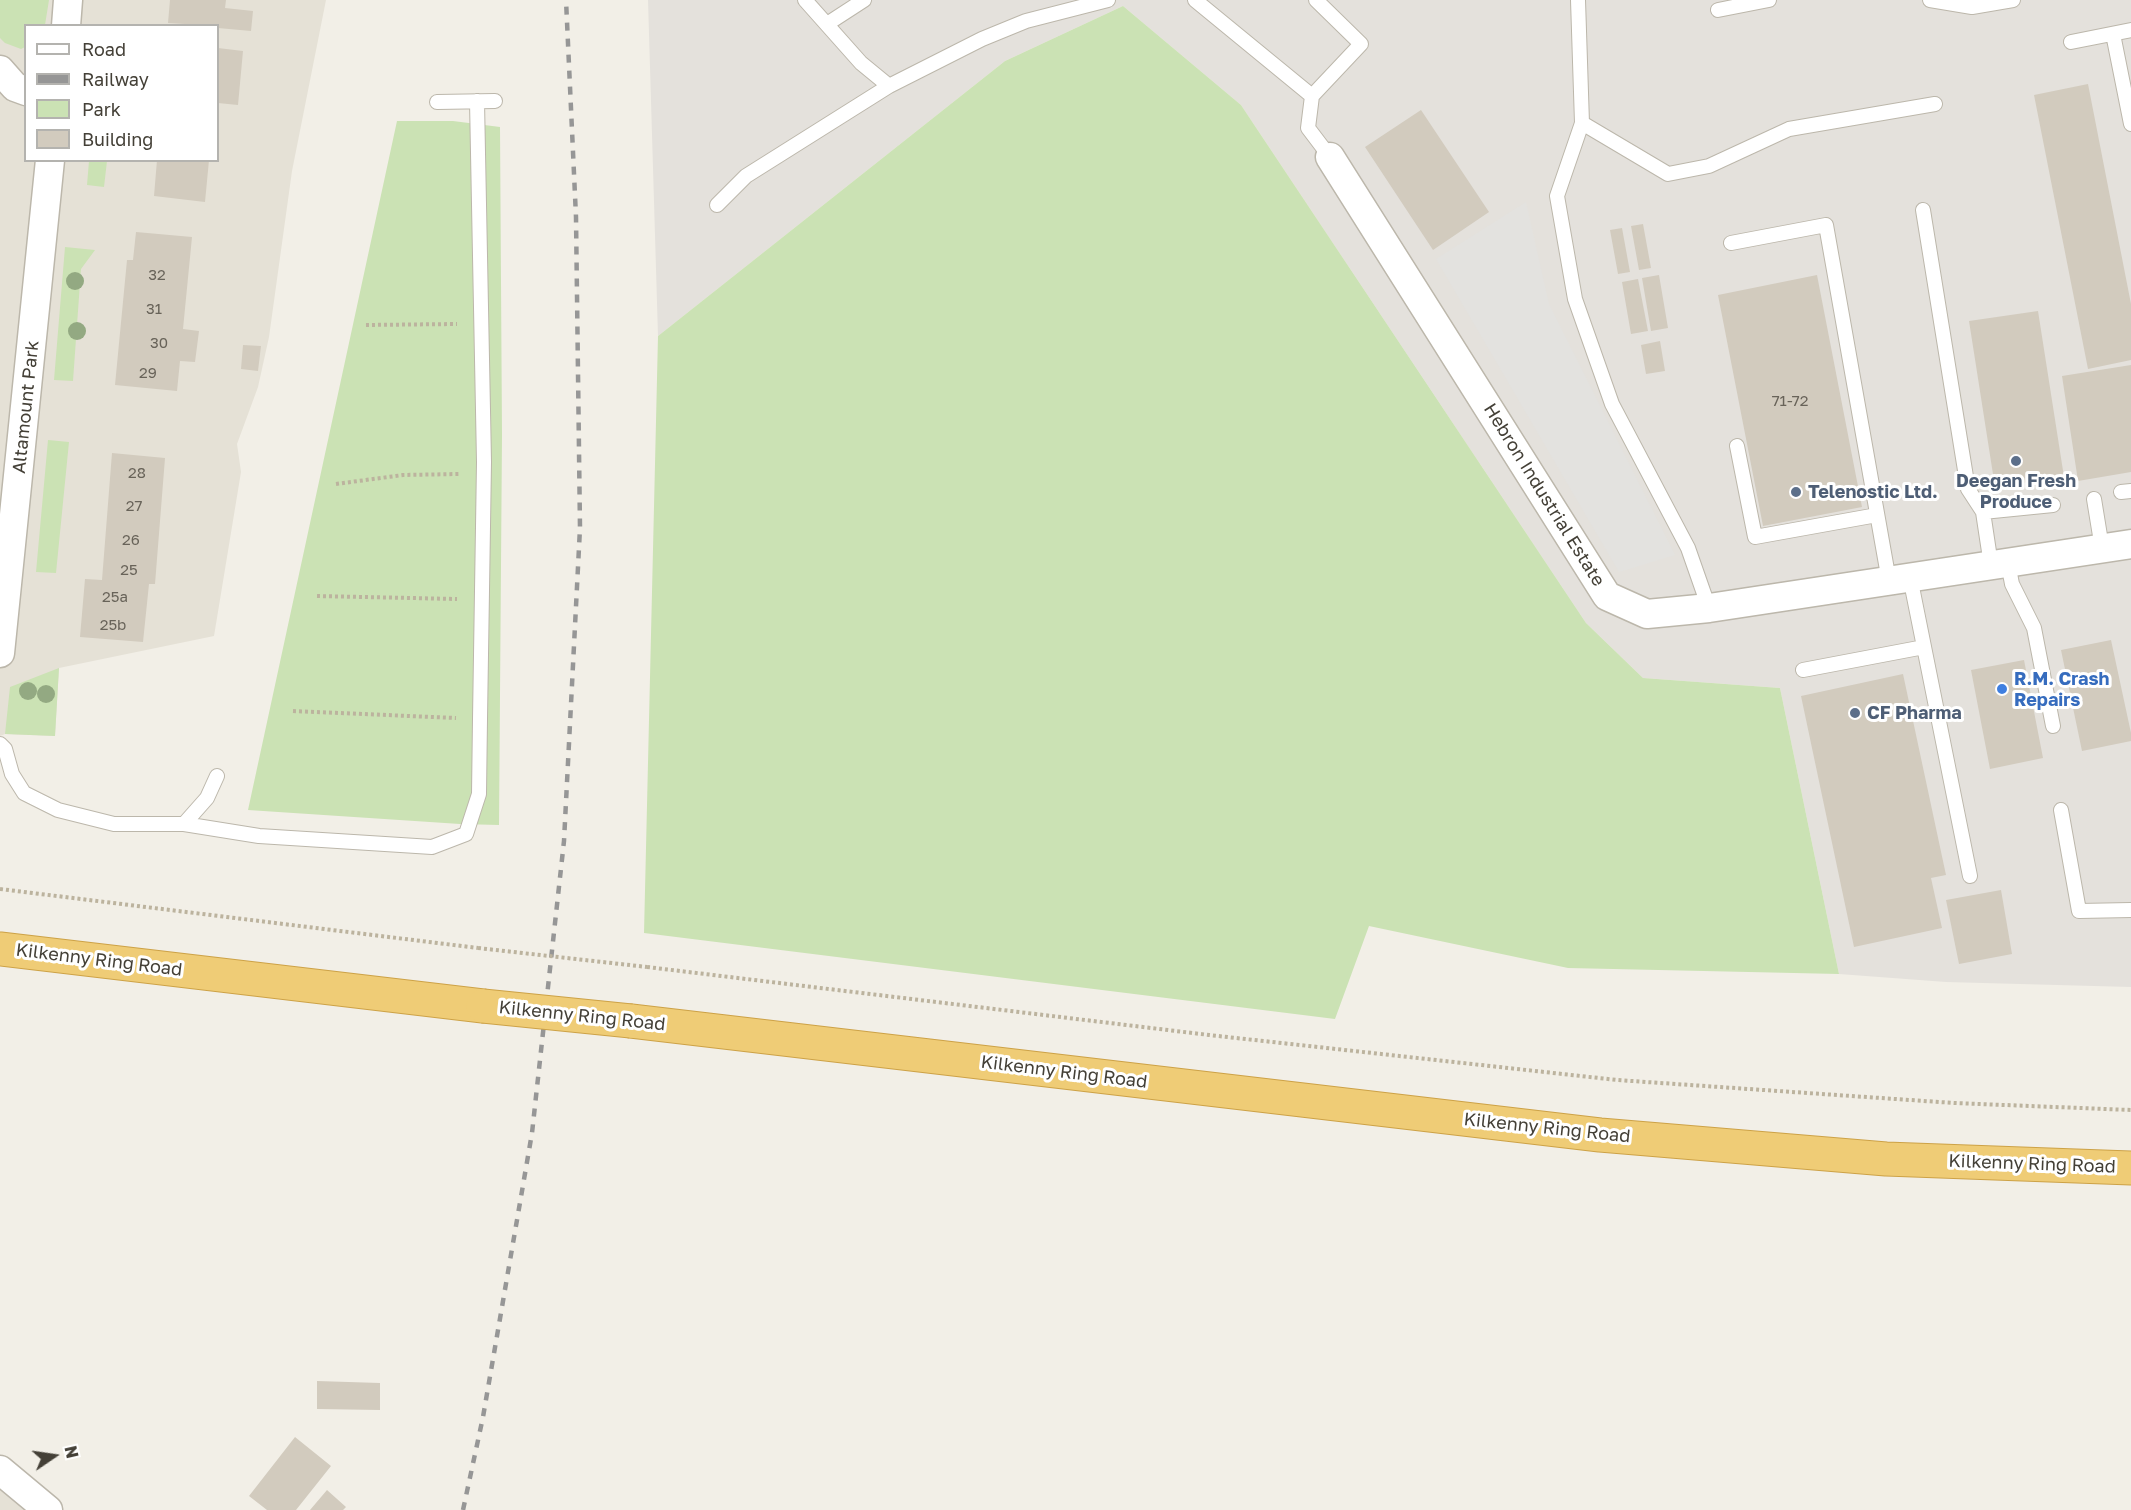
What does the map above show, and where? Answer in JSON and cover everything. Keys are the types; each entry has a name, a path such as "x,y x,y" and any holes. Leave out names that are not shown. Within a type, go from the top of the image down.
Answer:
{"highway":[{"name":"Kilkenny Ring Road","path":"0,949 1600,1135 1886,1158 2131,1168"}],"street":[{"path":"66,24 68,0"},
{"path":"0,70 15,87 24,90"},
{"name":"Hebron Industrial Estate","path":"1330,157 1607,596 1647,614 1709,608 2131,544"},
{"name":"Altamount Park","path":"0,653 50,162"},
{"path":"0,1470 48,1510"}],"lane":[{"path":"805,0 861,63 889,86"},
{"path":"827,24 864,0"},
{"path":"717,205 746,176 889,86 982,39 1026,21 1108,0"},
{"path":"1195,0 1312,96"},
{"path":"1316,0 1361,44 1312,96 1308,128 1330,157"},
{"path":"1578,0 1582,123 1557,196 1575,299 1612,404 1688,548 1709,608"},
{"path":"1718,10 1770,0"},
{"path":"1930,0 1972,7 2013,0"},
{"path":"2071,42 2131,30"},
{"path":"2113,34 2131,124"},
{"path":"0,744 5,749 12,774 24,793 58,810 114,824 184,824 259,836 432,847 466,834 479,794 484,474 477,101"},
{"path":"436,102 495,101"},
{"path":"1582,123 1668,174 1709,166 1789,129 1935,104"},
{"path":"1923,210 1968,489 1983,512 2000,564 2034,628 2053,726"},
{"path":"1731,243 1826,225 1877,515 1924,647 1970,876"},
{"path":"1737,446 1755,537 1877,515"},
{"path":"2094,499 2102,548"},
{"path":"1983,512 2053,504"},
{"path":"1803,670 1924,647"},
{"path":"184,824 207,798 217,776"},
{"path":"2061,810 2079,911 2131,910"}],"path":[{"path":"366,325 482,324"},
{"path":"336,484 404,475 484,474"},
{"path":"317,596 482,600"},
{"path":"293,711 480,719"},
{"path":"0,889 1197,1033 1617,1080 1954,1103 2131,1110"}],"shaded area":[{"path":"0,0 326,0 292,171 269,337 258,387 237,444 241,472 214,636 59,668 55,736 5,734 0,736"},
{"path":"648,0 2131,0 2131,987 1946,982 1839,974 1780,688 1643,678 1586,623 1241,105 1123,6 1005,61 658,336"},
{"path":"1526,202 1549,304 1675,555 1619,572 1436,259"},
{"path":"0,1486 27,1510 0,1510"}],"green space":[{"path":"0,0 49,0 45,24 24,24 24,48 21,49 5,43 0,38"},
{"path":"1123,6 1241,105 1586,623 1643,678 1780,688 1839,974 1568,968 1369,926 1335,1019 644,933 658,336 1005,61"},
{"path":"397,121 453,121 500,127 502,435 499,825 248,810"},
{"path":"89,162 107,162 104,187 87,185"},
{"path":"65,247 95,250 81,269 73,381 54,380"},
{"path":"48,440 69,442 56,573 36,572"},
{"path":"59,668 55,736 5,734 10,687"}],"building":[{"path":"170,0 226,0 225,8 253,11 251,31 219,28 219,24 168,23"},
{"path":"219,48 243,51 238,105 219,103"},
{"path":"2088,84 2131,304 2131,360 2088,369 2034,95"},
{"path":"1421,110 1489,212 1433,250 1365,147"},
{"path":"157,162 209,162 205,202 154,196"},
{"path":"1643,224 1651,268 1639,270 1631,226"},
{"path":"1622,228 1630,272 1618,274 1610,230"},
{"path":"136,232 192,237 183,329 199,331 195,362 180,361 177,391 115,385 127,260 133,260"},
{"path":"1659,275 1668,328 1651,331 1642,278"},
{"path":"1817,275 1862,507 1763,526 1718,295"},
{"path":"1638,279 1648,331 1631,334 1622,282"},
{"path":"2038,311 2064,477 1995,487 1969,321"},
{"path":"1660,341 1665,371 1646,374 1641,345"},
{"path":"243,345 261,346 258,371 241,369"},
{"path":"2131,365 2131,472 2078,481 2062,376"},
{"path":"112,453 165,458 155,584 149,584 143,642 80,637 85,579 102,580"},
{"path":"2111,640 2131,741 2082,751 2061,650"},
{"path":"2024,660 2043,758 1990,769 1971,670"},
{"path":"1903,674 1946,875 1931,878 1942,928 1854,947 1801,696"},
{"path":"2001,890 2012,954 1959,964 1946,900"},
{"path":"317,1381 380,1383 380,1410 317,1409"},
{"path":"295,1437 331,1466 296,1510 267,1510 249,1496"},
{"path":"327,1490 346,1507 343,1510 310,1510"}],"railway":[{"path":"463,1510 483,1417 532,1133 564,841 580,528 576,217 566,0"}],"place":[{"name":"Deegan Fresh Produce","path":"2016,461"},
{"name":"Telenostic Ltd.","path":"1796,492"},
{"name":"R.M. Crash Repairs","path":"2002,689"},
{"name":"CF Pharma","path":"1855,713"}]}
